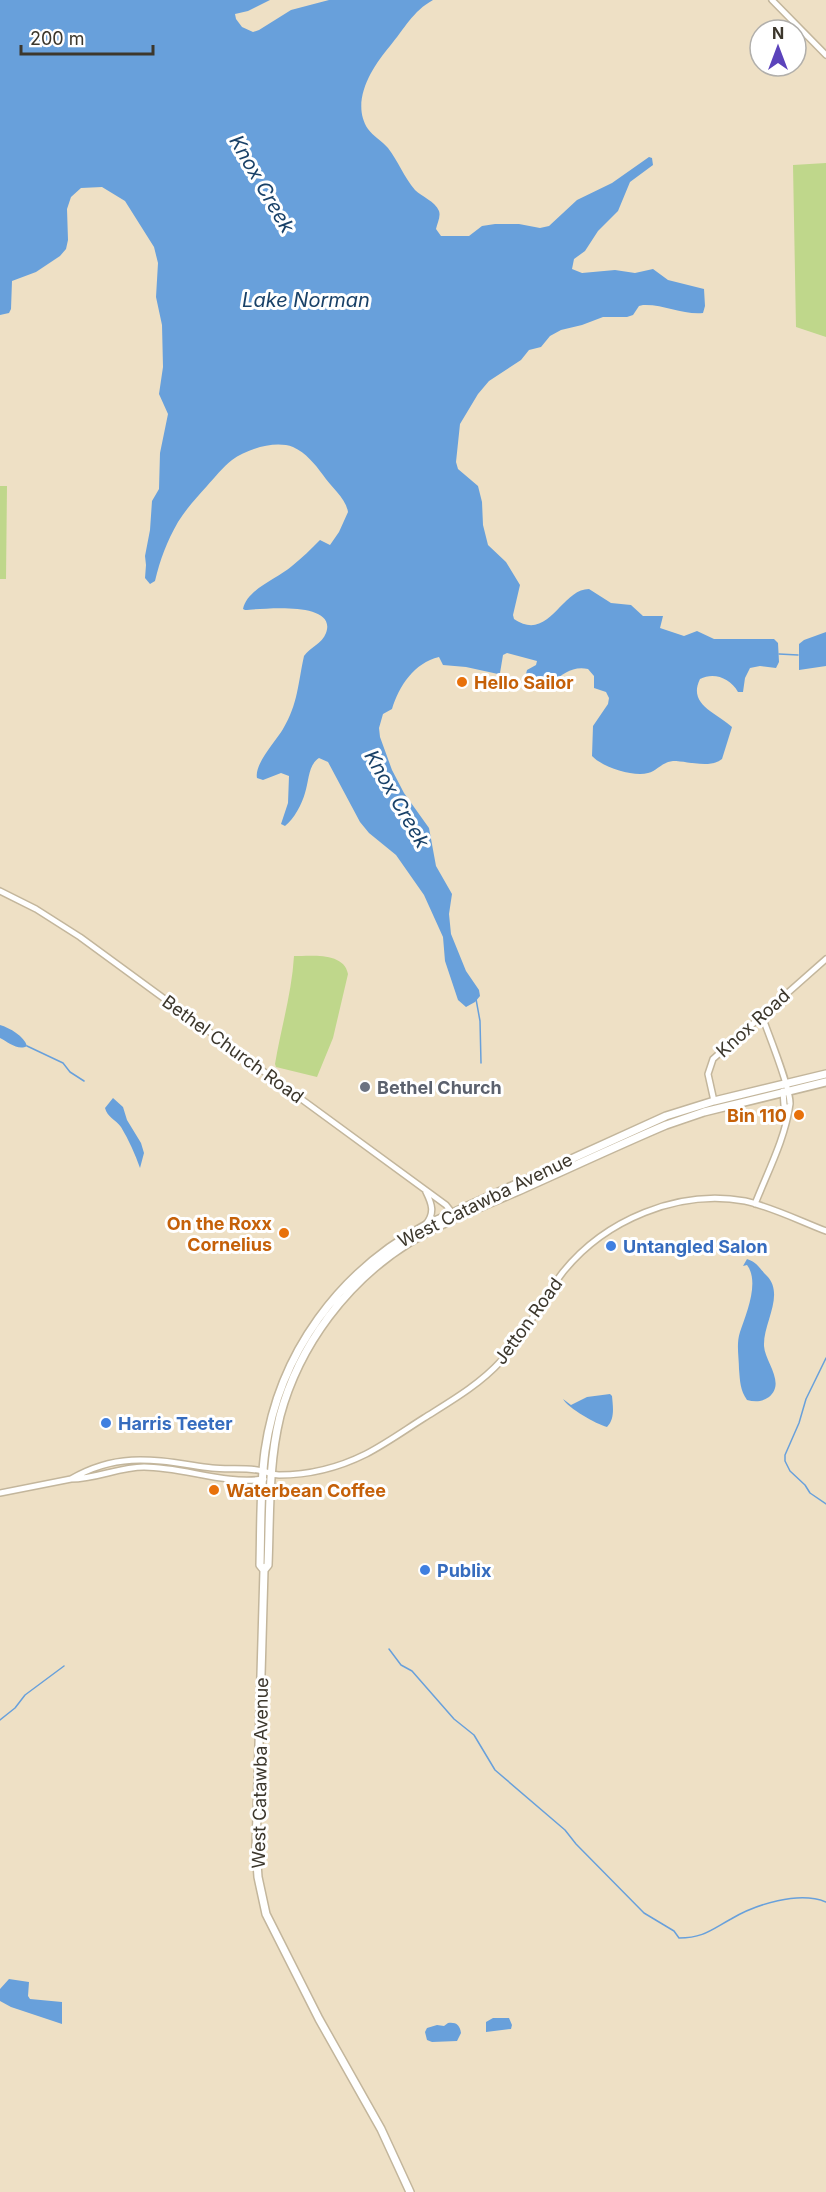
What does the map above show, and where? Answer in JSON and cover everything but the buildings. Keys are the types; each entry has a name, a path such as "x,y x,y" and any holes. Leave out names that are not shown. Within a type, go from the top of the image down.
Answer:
{"main road":[{"name":"West Catawba Avenue","path":"264,1570 260,1565 262,1479 271,1422 291,1365 315,1322 353,1277 384,1251 426,1225 454,1216 559,1172 643,1134 704,1112 785,1089 826,1074"},
{"name":"West Catawba Avenue","path":"410,2192 381,2129 285,1955 266,1914 261,1894 256,1849 264,1570 268,1565 271,1475 275,1442 286,1395 302,1359 325,1322 345,1297 381,1263 454,1216 599,1146 684,1110 714,1101 826,1082"},
{"path":"643,1134 645,1130 675,1117 684,1110"},
{"path":"559,1172 567,1165 597,1151 599,1146"},
{"path":"325,1322 333,1306 354,1281 353,1277"}],"street":[{"path":"772,0 826,55"},
{"name":"Bethel Church Road","path":"0,891 66,927 425,1191 454,1216"},
{"name":"Knox Road","path":"714,1101 708,1074 710,1063 826,959"},
{"path":"755,1204 784,1134 790,1104 762,1016"},
{"path":"425,1191 433,1211 426,1225"},
{"name":"Jetton Road","path":"0,1493 144,1467 218,1478 262,1479 271,1475 304,1474 360,1457 466,1392 482,1379 506,1356 555,1284 578,1255 624,1222 656,1209 685,1202 728,1200 755,1204 826,1231"},
{"name":"Jetton Road","path":"71,1479 81,1473 111,1464 138,1459 263,1471 271,1475"}],"green space":[{"path":"826,163 826,337 796,327 793,165"},
{"path":"0,486 7,486 6,579 0,579"},
{"path":"294,956 334,959 345,967 348,974 333,1038 317,1077 276,1067 275,1064 289,996"}],"water":[{"name":"Lake Norman","path":"0,0 270,0 248,11 235,14 242,27 253,32 291,10 329,0 433,0 414,15 376,64 362,96 361,108 368,129 388,148 415,190 439,211 440,216 436,229 441,236 469,236 482,226 495,224 519,224 540,228 549,226 577,200 612,183 649,157 652,158 653,165 630,182 618,211 598,231 585,251 574,259 572,269 582,273 615,270 635,273 653,269 668,280 704,289 703,313 643,305 639,306 633,315 627,317 603,317 561,330 550,336 541,347 529,350 521,360 489,381 478,394 460,424 456,462 458,469 478,486 488,545 506,562 520,585 514,619 526,625 537,624 546,620 570,597 579,591 589,589 611,603 631,605 643,616 663,616 660,628 684,636 697,631 714,639 774,639 778,643 779,662 776,668 760,666 750,668 745,678 743,692 738,692 731,683 716,676 700,679 697,688 701,702 732,727 722,759 711,764 673,761 642,774 610,767 592,756 593,726 608,704 609,698 606,692 594,688 594,676 588,669 573,670 552,682 536,682 528,679 526,674 527,670 536,665 537,661 507,653 503,655 498,674 443,665 439,657 422,664 415,670 403,684 392,709 383,714 379,728 380,737 392,770 404,793 429,828 436,866 452,894 449,914 451,934 466,971 479,990 480,996 466,1007 458,1000 445,961 443,937 424,895 396,855 369,833 360,822 328,762 319,758 315,761 302,802 285,826 281,824 288,803 289,776 281,773 263,780 257,778 262,760 292,711 304,656 324,637 327,622 321,615 310,611 281,608 243,609 256,590 286,571 320,540 330,545 348,512 341,497 310,459 293,447 270,445 245,452 225,466 184,512 167,543 155,581 150,584 145,578 145,556 152,501 159,489 160,453 168,414 159,394 163,367 162,325 156,297 158,263 154,247 125,201 102,187 81,188 71,197 67,209 66,249 60,256 36,272 12,281 11,309 9,313 0,315"},
{"path":"826,632 826,666 799,670 799,644"},
{"path":"0,1025 16,1033 27,1046 17,1047 0,1038"},
{"path":"113,1098 123,1107 127,1120 141,1143 144,1153 140,1168 121,1127 106,1111 105,1108"},
{"path":"747,1259 756,1264 767,1276 774,1292 764,1346 776,1385 769,1397 758,1401 747,1400 739,1373 739,1337 752,1289 751,1272 747,1265 743,1266"},
{"path":"610,1394 613,1413 607,1427 570,1407 563,1399 571,1405 587,1397"},
{"path":"9,1979 29,1982 28,1996 30,1999 62,2002 62,2024 0,2001 0,1989"},
{"path":"493,2018 509,2018 511,2029 486,2032 486,2022"},
{"path":"448,2023 460,2028 461,2033 457,2041 432,2042 427,2040 425,2032 427,2028 437,2025 444,2026"}],"waterway":[{"path":"779,654 798,655"},
{"name":"Knox Creek","path":"476,999 480,1021 481,1063"},
{"path":"27,1046 63,1063 70,1072 84,1081"},
{"path":"826,1358 806,1399 799,1423 785,1455 790,1471 810,1493 826,1504"},
{"path":"389,1649 401,1665 412,1671 454,1719 474,1735 495,1770 565,1830 644,1913 674,1931 679,1938 701,1935 765,1904 803,1898 826,1902"},
{"path":"0,1720 15,1708 25,1695 64,1666"}],"place":[{"name":"Hello Sailor","path":"462,682"},
{"name":"Bethel Church","path":"365,1087"},
{"name":"Bin 110","path":"799,1115"},
{"name":"On the Roxx Cornelius","path":"284,1233"},
{"name":"Untangled Salon","path":"611,1246"},
{"name":"Harris Teeter","path":"106,1423"},
{"name":"Waterbean Coffee","path":"214,1490"},
{"name":"Publix","path":"425,1570"}]}
